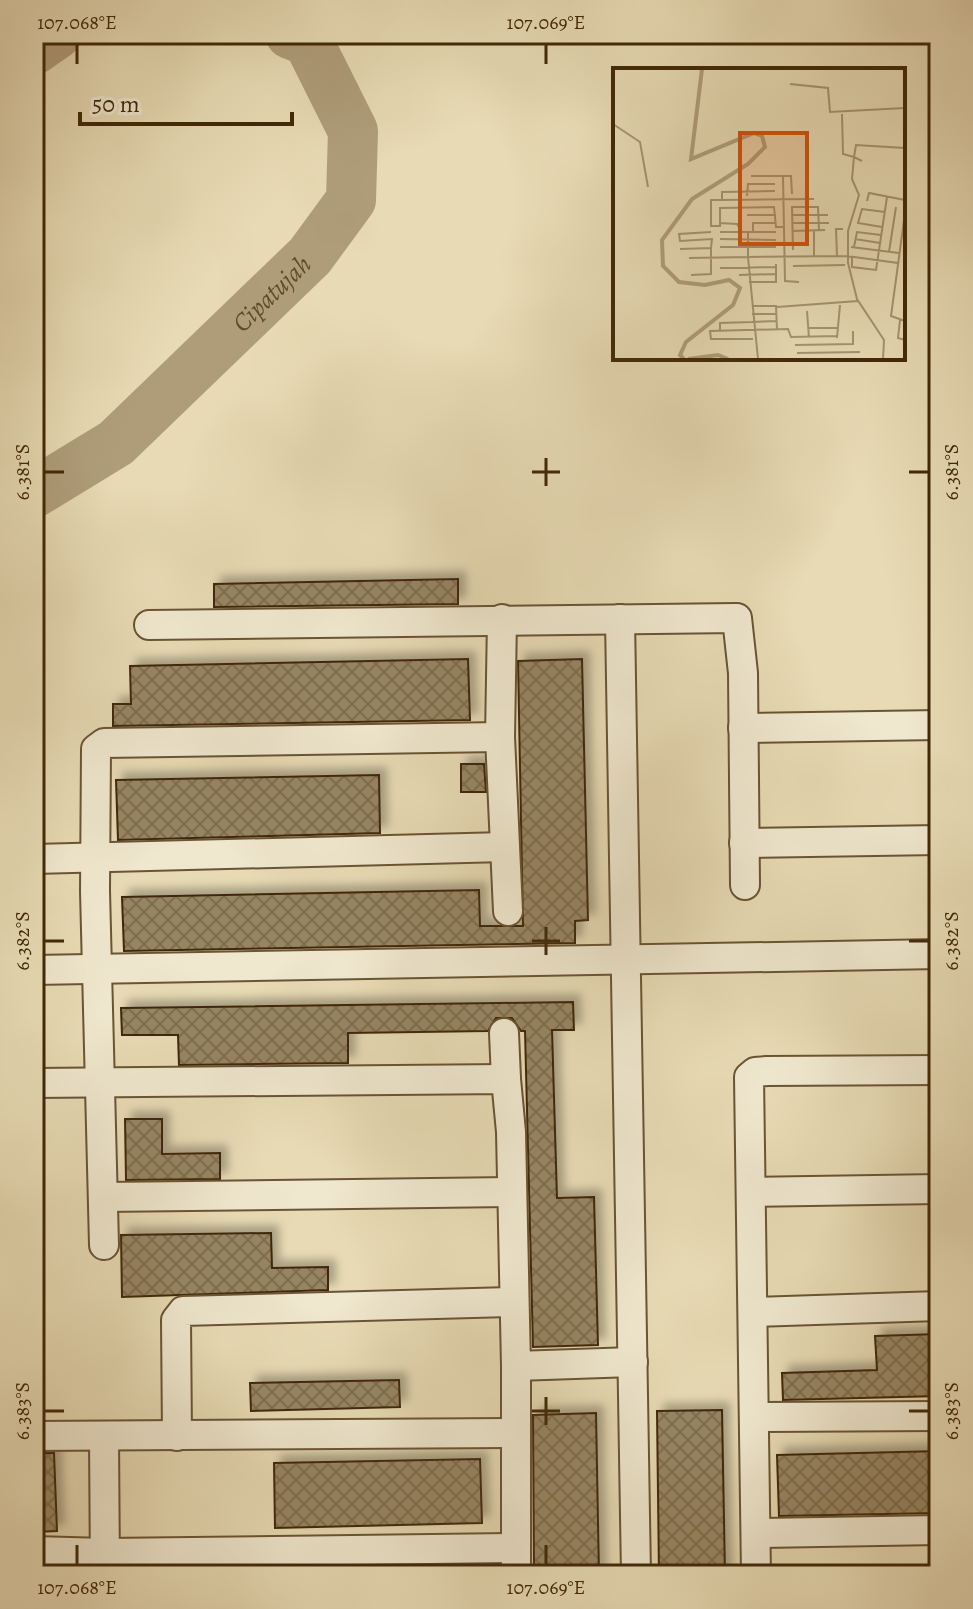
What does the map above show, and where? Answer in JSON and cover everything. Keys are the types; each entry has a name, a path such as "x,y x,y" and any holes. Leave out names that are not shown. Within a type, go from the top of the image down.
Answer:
{"street":[{"path":"149,625 737,618 743,673 745,885"},
{"path":"502,619 500,737 508,911"},
{"path":"620,619 636,1575"},
{"path":"743,728 939,725"},
{"path":"104,1245 94,859 95,754 104,743 500,737"},
{"path":"744,843 939,840"},
{"path":"34,859 505,847"},
{"path":"34,970 939,954"},
{"path":"34,1551 105,1564 516,1561 513,1433 516,1366 504,1033"},
{"path":"756,1575 749,1077 755,1072 939,1070"},
{"path":"34,1083 506,1079"},
{"path":"751,1192 939,1189"},
{"path":"103,1197 512,1192"},
{"path":"177,1436 176,1320 183,1311 514,1302"},
{"path":"753,1312 939,1306"},
{"path":"516,1366 633,1362"},
{"path":"755,1417 939,1416"},
{"path":"34,1436 513,1433"},
{"path":"104,1436 105,1564"},
{"path":"756,1533 939,1530"}],"building":[{"path":"458,579 458,604 214,607 214,584"},
{"path":"468,659 470,720 113,726 113,704 131,704 130,666"},
{"path":"582,659 588,920 575,921 575,943 124,951 122,897 479,890 480,926 523,926 518,661"},
{"path":"461,764 484,764 486,792 461,792"},
{"path":"379,775 380,833 118,840 116,780"},
{"path":"573,1002 574,1030 552,1030 557,1198 594,1197 598,1345 533,1347 525,1031 521,1031 512,1018 496,1018 488,1031 348,1033 348,1063 179,1065 178,1035 122,1035 121,1008"},
{"path":"125,1119 162,1119 162,1154 220,1153 220,1179 126,1180"},
{"path":"271,1233 272,1268 328,1267 328,1290 122,1297 121,1235"},
{"path":"939,1334 939,1396 783,1400 782,1373 877,1370 875,1336"},
{"path":"399,1380 400,1407 251,1411 250,1383"},
{"path":"722,1410 725,1575 659,1575 657,1411"},
{"path":"596,1413 599,1575 534,1575 533,1415"},
{"path":"939,1451 939,1513 779,1516 777,1455"},
{"path":"34,1453 54,1453 57,1531 34,1532"},
{"path":"480,1459 482,1523 275,1528 274,1463"}],"waterway":[{"name":"Cipatujah","path":"34,50 57,34"},
{"name":"Cipatujah","path":"34,493 116,443 310,256 351,200 353,131 308,41 290,34"}]}
